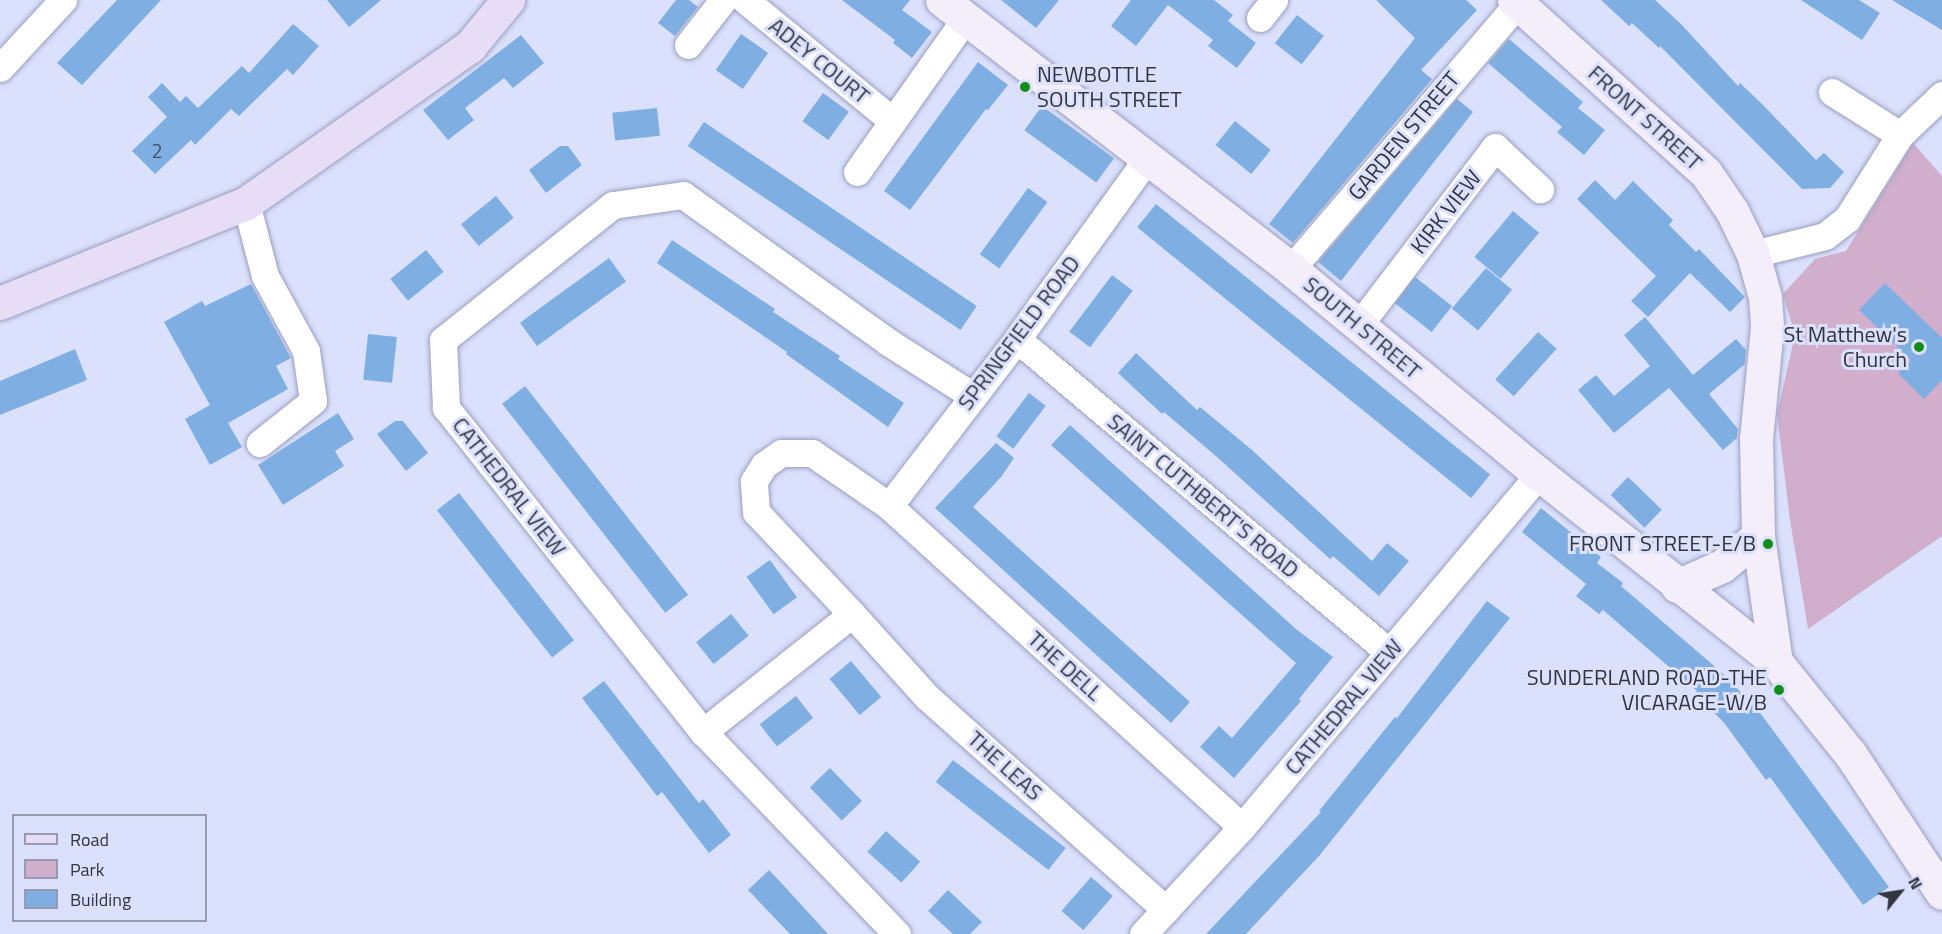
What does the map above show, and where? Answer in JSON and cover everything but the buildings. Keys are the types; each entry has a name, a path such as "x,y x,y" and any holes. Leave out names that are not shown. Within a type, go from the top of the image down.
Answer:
{"main road":[{"path":"0,303 246,203 470,46 508,0"}],"street":[{"path":"0,68 63,0"},
{"path":"688,45 723,0"},
{"name":"ADEY COURT","path":"745,0 893,121"},
{"name":"FRONT STREET","path":"1517,1 1706,173 1732,211 1754,254 1765,297 1767,327 1756,439 1758,536 1776,662"},
{"name":"GARDEN STREET","path":"1291,269 1517,1"},
{"name":"ADEY COURT","path":"857,172 893,121 954,10"},
{"name":"SOUTH STREET","path":"954,10 1291,269 1677,586 1776,662 1851,755 1942,893"},
{"path":"1832,92 1900,135"},
{"path":"1754,254 1825,236 1847,219 1900,135 1942,95"},
{"name":"KIRK VIEW","path":"1359,325 1496,147 1540,189"},
{"name":"SPRINGFIELD ROAD","path":"889,506 1017,339 1147,159"},
{"name":"CATHEDRAL VIEW","path":"897,934 703,732 446,408 443,340 613,205 683,195 888,342 973,396"},
{"path":"246,203 265,276 306,351 313,401 260,443"},
{"name":"SAINT CUTHBERT'S ROAD","path":"1017,339 1389,652"},
{"name":"THE DELL","path":"852,614 756,512 754,481 764,465 781,453 812,453 889,506 1242,827"},
{"name":"CATHEDRAL VIEW","path":"1143,934 1242,827 1539,474"},
{"path":"1677,586 1722,566 1758,536"},
{"path":"703,732 852,614"},
{"name":"THE LEAS","path":"852,614 927,697 1166,910"}],"green space":[{"path":"1913,143 1942,176 1942,536 1808,629 1790,520 1777,414 1795,335 1783,294 1815,259 1846,251"}],"place":[{"name":"NEWBOTTLE SOUTH STREET","path":"1025,87"},
{"name":"St Matthew's Church","path":"1919,347"},
{"name":"FRONT STREET-E/B","path":"1768,544"},
{"name":"SUNDERLAND ROAD-THE VICARAGE-W/B","path":"1779,690"}]}
